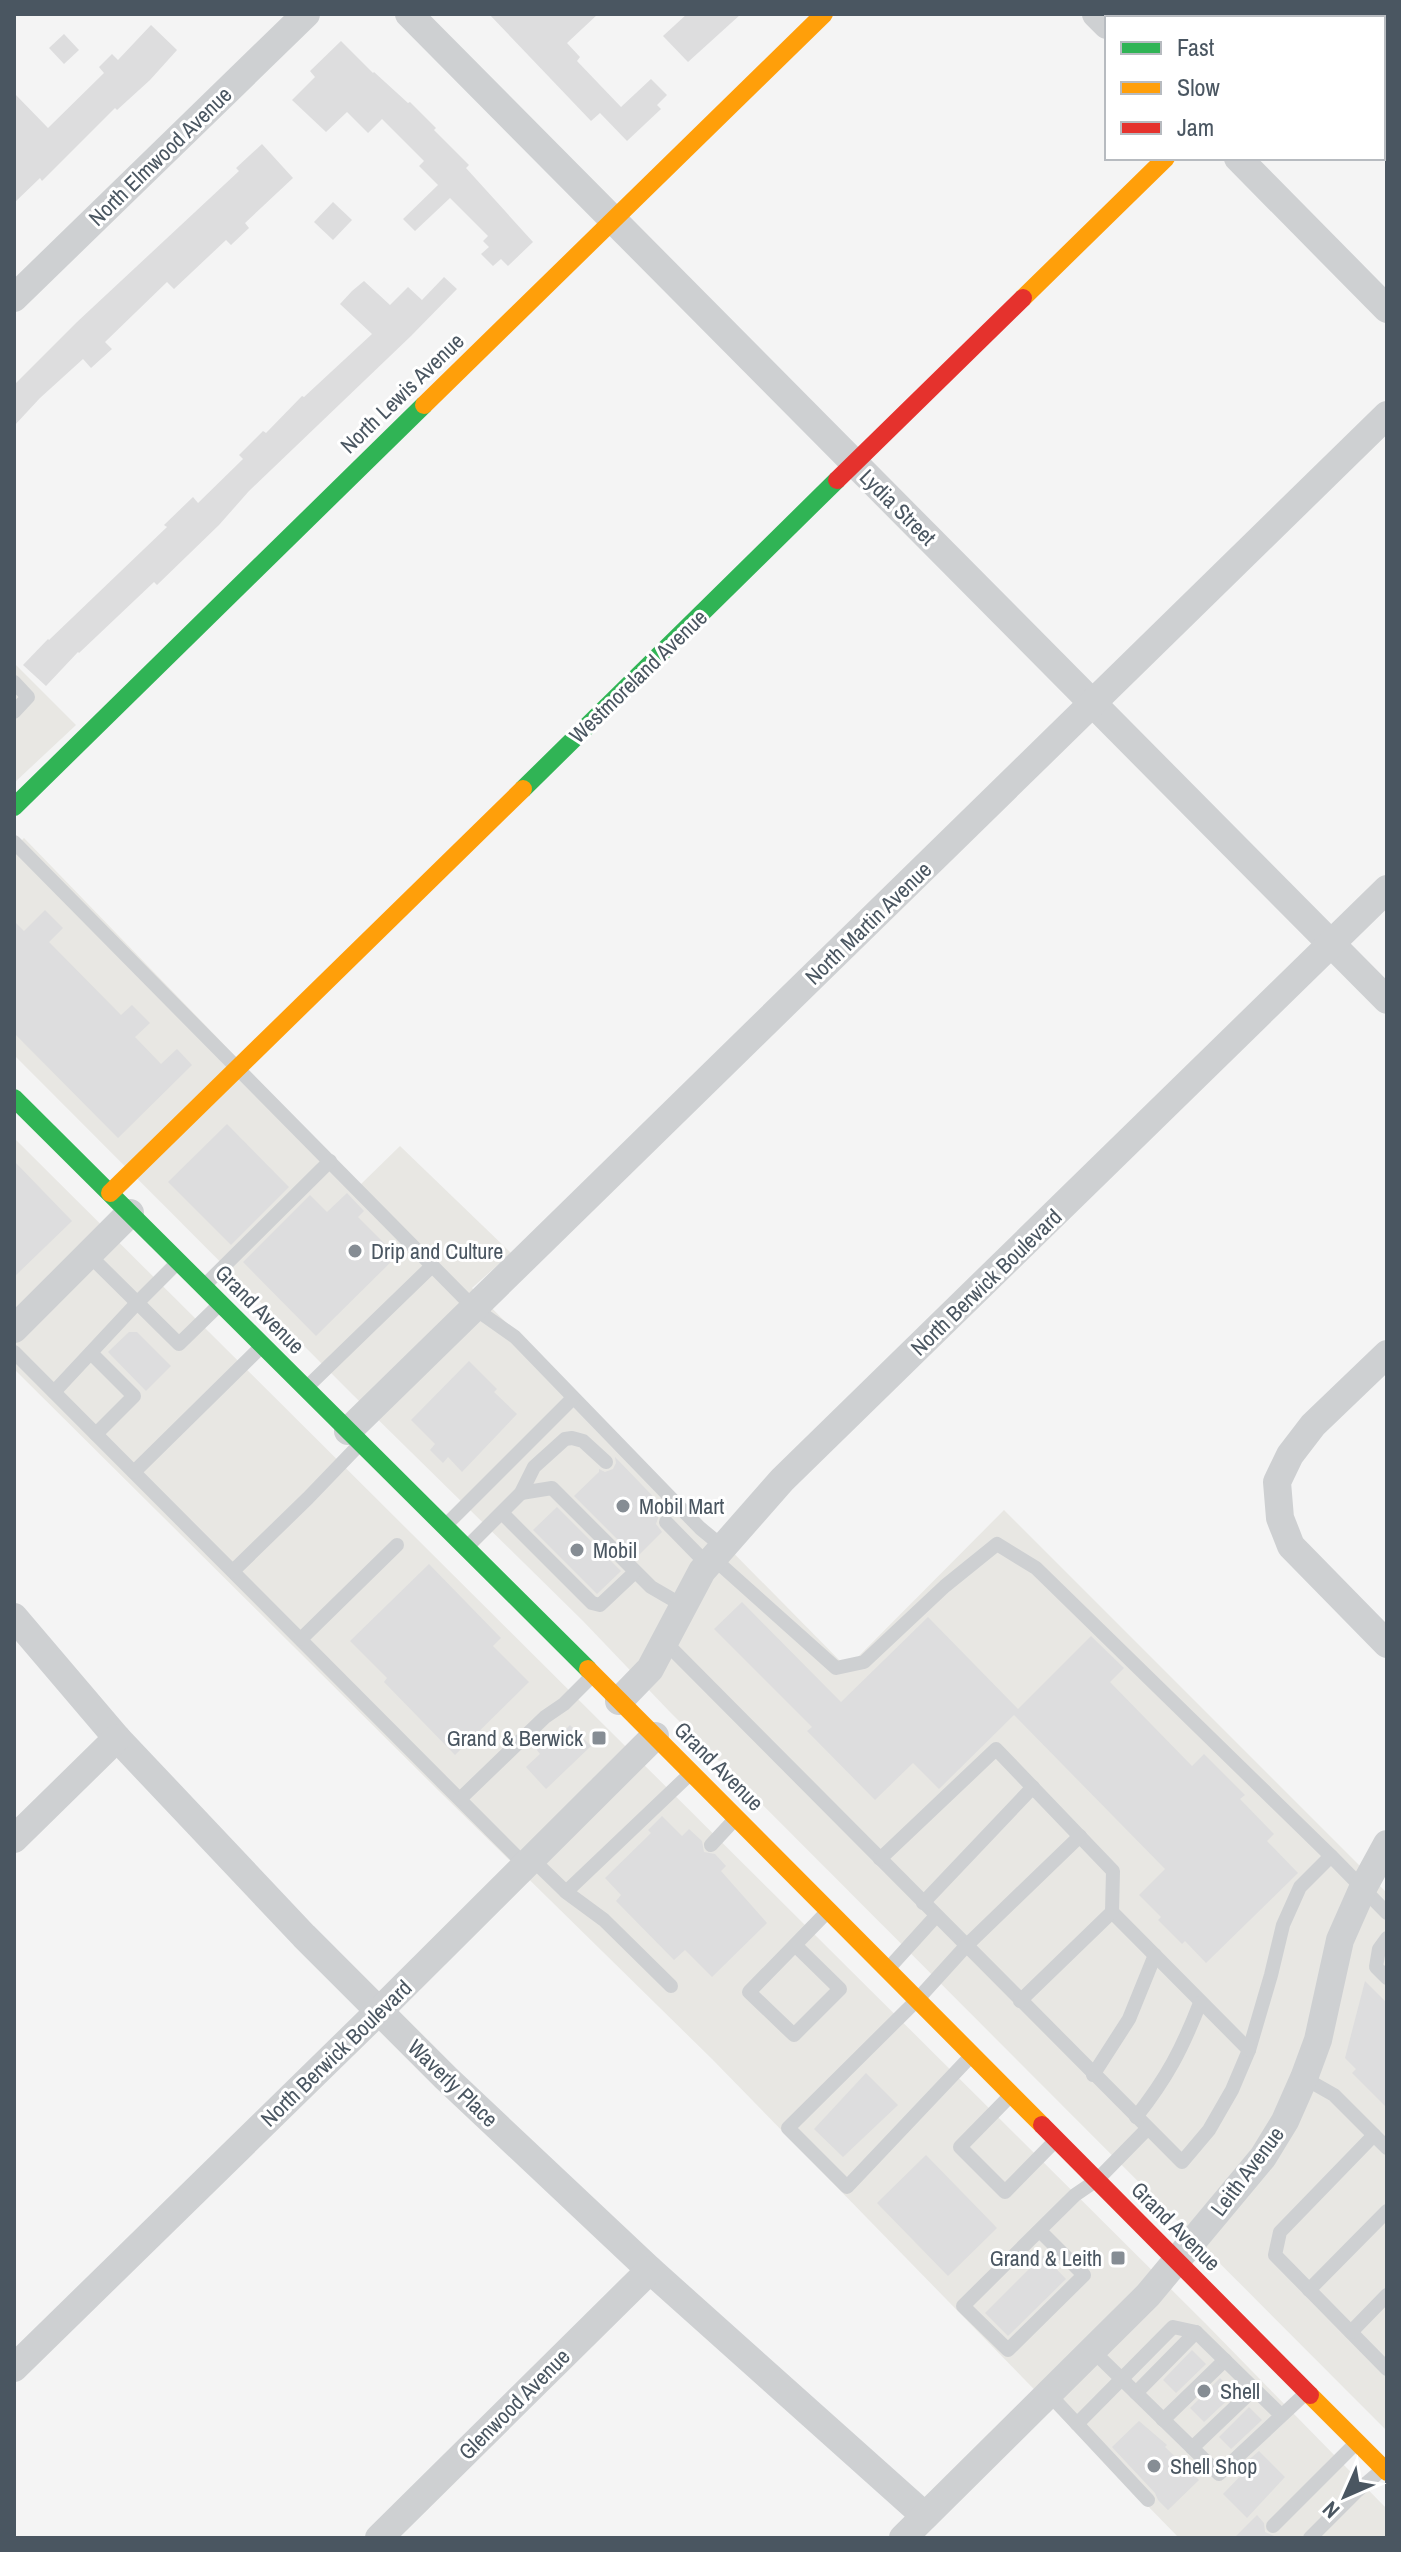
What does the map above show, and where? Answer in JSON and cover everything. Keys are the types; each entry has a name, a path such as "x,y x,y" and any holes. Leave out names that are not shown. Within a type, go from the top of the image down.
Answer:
{"main road":[{"name":"North Lewis Avenue","path":"14,807 824,14"},
{"name":"Westmoreland Avenue","path":"120,1203 238,1068 1164,160"},
{"name":"Grand Avenue","path":"14,1098 829,1910 1385,2470"}],"street":[{"name":"North Elmwood Avenue","path":"14,298 306,14"},
{"name":"Lydia Street","path":"409,14 1387,1000"},
{"path":"1240,160 1387,309"},
{"name":"North Martin Avenue","path":"354,1437 474,1308 1387,415"},
{"name":"North Berwick Boulevard","path":"619,1701 650,1669 682,1605 714,1557 794,1469 1387,889"},
{"name":"Westmoreland Avenue","path":"15,1332 89,1255 120,1203"},
{"path":"1387,1354 1313,1425 1290,1455 1277,1482 1280,1518 1291,1546 1387,1644"},
{"name":"Waverly Place","path":"14,1617 117,1738 304,1936 457,2089 650,2270 925,2516"},
{"name":"North Berwick Boulevard","path":"14,2368 530,1863 655,1736"},
{"path":"14,1839 117,1738"},
{"name":"Leith Avenue","path":"903,2538 1148,2295 1263,2157 1285,2121 1304,2078 1318,2040 1340,1940 1387,1844"},
{"name":"Glenwood Avenue","path":"379,2538 650,2270"}],"lane":[{"path":"14,682 28,697 14,712"},
{"path":"14,842 474,1308 515,1337 700,1528 714,1557"},
{"path":"204,1287 330,1161"},
{"path":"89,1255 179,1344 221,1304"},
{"path":"54,1392 178,1262"},
{"path":"305,1388 432,1266"},
{"path":"15,1332 54,1392 460,1799 530,1863 604,1920 671,1986"},
{"path":"134,1472 262,1345"},
{"path":"91,1353 134,1396 96,1434"},
{"path":"444,1526 573,1398"},
{"path":"233,1571 308,1498 354,1437"},
{"path":"466,1548 521,1493 534,1467 565,1439 583,1441 606,1462"},
{"path":"521,1493 552,1488 651,1587 682,1605"},
{"path":"502,1513 592,1603 600,1605 635,1572"},
{"path":"666,1522 714,1557 836,1668 864,1662 945,1586 997,1544 1036,1568 1387,1913"},
{"path":"301,1639 397,1545"},
{"path":"664,1641 1182,2162 1209,2130 1232,2090 1249,2050 1283,1925 1300,1887 1331,1856"},
{"path":"460,1799 593,1674"},
{"path":"880,1859 996,1749 1113,1871 1112,1912 1020,2001"},
{"path":"566,1892 691,1773"},
{"path":"923,1903 1033,1787"},
{"path":"711,1845 737,1818"},
{"path":"972,2055 847,2187 788,2128 917,2000 966,1946 1080,1836"},
{"path":"795,1945 840,1989 794,2035 749,1992 829,1910"},
{"path":"1112,1912 1249,2050"},
{"path":"888,1970 936,1916"},
{"path":"1387,1938 1379,1949 1376,1967 1387,1978"},
{"path":"1093,2075 1129,2019 1155,1955"},
{"path":"1136,2117 1155,2094 1181,2052 1200,2003"},
{"path":"1304,2078 1334,2095 1387,2148"},
{"path":"1011,2095 960,2147 1005,2192 1056,2140"},
{"path":"1040,2231 1084,2275 1008,2350 963,2306 1075,2195 1097,2180 1147,2129"},
{"path":"1374,2135 1280,2232 1275,2255 1387,2369"},
{"path":"1309,2290 1387,2211"},
{"path":"1351,2332 1387,2295"},
{"path":"1077,2424 1173,2327 1196,2332 1281,2415"},
{"path":"1136,2393 1196,2332"},
{"path":"1093,2351 1219,2474 1307,2391"},
{"path":"1163,2420 1225,2360"},
{"path":"1192,2448 1254,2389"},
{"path":"1049,2394 1148,2500"},
{"path":"1273,2526 1357,2442"},
{"path":"1310,2538 1356,2492 1385,2470"}],"shaded area":[{"path":"14,663 76,725 14,783"},
{"path":"24,838 360,1185 400,1146 511,1253 472,1288 847,1668 1004,1510 1387,1893 1387,2431 583,1621 14,1055 14,848"},
{"path":"14,1138 1205,2323 1387,2509 1387,2538 1179,2538 712,2059 14,1369"}],"building":[{"path":"489,14 598,14 567,43 580,57 577,61 621,107 651,79 667,95 657,105 661,109 627,141 600,113 591,121"},
{"path":"687,14 741,14 688,62 663,36"},
{"path":"151,25 177,50 150,80 117,110 115,108 42,181 40,178 14,203 14,93 48,128 104,73 99,67 112,54 118,60"},
{"path":"64,34 79,50 64,64 49,48"},
{"path":"341,41 436,128 434,130 469,165 466,168 533,242 508,266 501,259 493,266 481,254 489,247 483,241 488,236 450,198 415,231 403,219 438,185 419,166 424,161 382,119 368,133 347,112 326,132 292,100 315,77 310,71"},
{"path":"262,144 293,178 245,223 249,228 231,245 226,240 174,289 167,282 105,342 112,349 91,368 83,359 14,426 14,385 239,171 236,168"},
{"path":"333,202 352,220 333,240 314,222"},
{"path":"444,277 457,289 157,585 154,582 46,686 23,665 167,527 164,525 193,497 198,503 243,459 239,455 263,431 266,433 302,396 372,334 340,304 352,291 364,281 390,305 408,287 422,300"},
{"path":"45,910 63,928 49,942 121,1015 132,1005 150,1023 135,1037 161,1064 177,1049 192,1065 118,1138 14,1033 14,921 24,931"},
{"path":"227,1124 289,1187 231,1245 168,1182"},
{"path":"14,1161 72,1221 14,1277"},
{"path":"347,1193 364,1211 358,1217 397,1256 316,1336 243,1262 310,1195 327,1212"},
{"path":"129,1332 137,1332 171,1366 146,1391 108,1352"},
{"path":"469,1361 517,1414 462,1472 448,1457 443,1463 430,1450 435,1444 411,1420"},
{"name":"Mobil Mart","path":"615,1457 669,1513 659,1515 656,1524 662,1532 636,1558 574,1496 599,1469 605,1472 613,1469"},
{"name":"Mobil","path":"557,1507 621,1571 597,1594 533,1530"},
{"path":"429,1564 501,1638 493,1646 529,1682 455,1755 384,1682 387,1678 350,1641"},
{"path":"742,1602 841,1702 928,1617 1018,1709 1091,1636 1124,1668 1110,1682 1192,1766 1204,1754 1245,1795 1240,1799 1274,1834 1267,1841 1298,1873 1206,1963 1158,1920 1161,1917 1139,1895 1165,1869 1014,1715 939,1789 913,1763 875,1800 807,1731 812,1727 714,1629"},
{"path":"570,1725 591,1746 546,1789 526,1767 540,1754 537,1750 550,1738 553,1742"},
{"path":"662,1816 682,1836 689,1829 702,1841 704,1852 715,1854 726,1866 721,1871 767,1923 712,1977 685,1950 674,1960 616,1901 621,1895 605,1878 651,1833 648,1830"},
{"path":"1365,1981 1387,2003 1387,2108 1352,2073 1356,2069 1345,2058"},
{"path":"866,2073 898,2105 843,2157 814,2129"},
{"path":"926,2155 997,2228 948,2276 877,2203"},
{"path":"1043,2255 1066,2279 1008,2336 985,2313"},
{"path":"1192,2350 1206,2364 1176,2393 1163,2380"},
{"path":"1220,2378 1235,2393 1204,2422 1190,2408"},
{"path":"1249,2407 1262,2420 1231,2449 1219,2437"},
{"name":"Shell Shop","path":"1139,2421 1167,2445 1165,2447 1199,2480 1168,2510 1112,2447"},
{"path":"1259,2451 1285,2477 1247,2518 1223,2494 1249,2467 1245,2463"},
{"path":"1257,2515 1264,2523 1265,2532 1279,2538 1234,2538"}],"traffic: fast":[{"path":"14,807 424,405"},
{"path":"523,789 837,480"},
{"path":"14,1098 588,1669"}],"traffic: slow":[{"path":"424,405 824,14"},
{"path":"1023,298 1164,160"},
{"path":"110,1193 523,789"},
{"path":"588,1669 1042,2125"},
{"path":"1310,2395 1387,2472"}],"traffic: jam":[{"path":"837,480 1023,298"},
{"path":"1042,2125 1310,2395"}],"place":[{"name":"Drip and Culture","path":"355,1251"},
{"name":"Mobil Mart","path":"623,1506"},
{"name":"Mobil","path":"577,1550"},
{"name":"Grand & Berwick","path":"599,1738"},
{"name":"Grand & Leith","path":"1118,2258"},
{"name":"Shell","path":"1204,2391"},
{"name":"Shell Shop","path":"1154,2466"}]}
